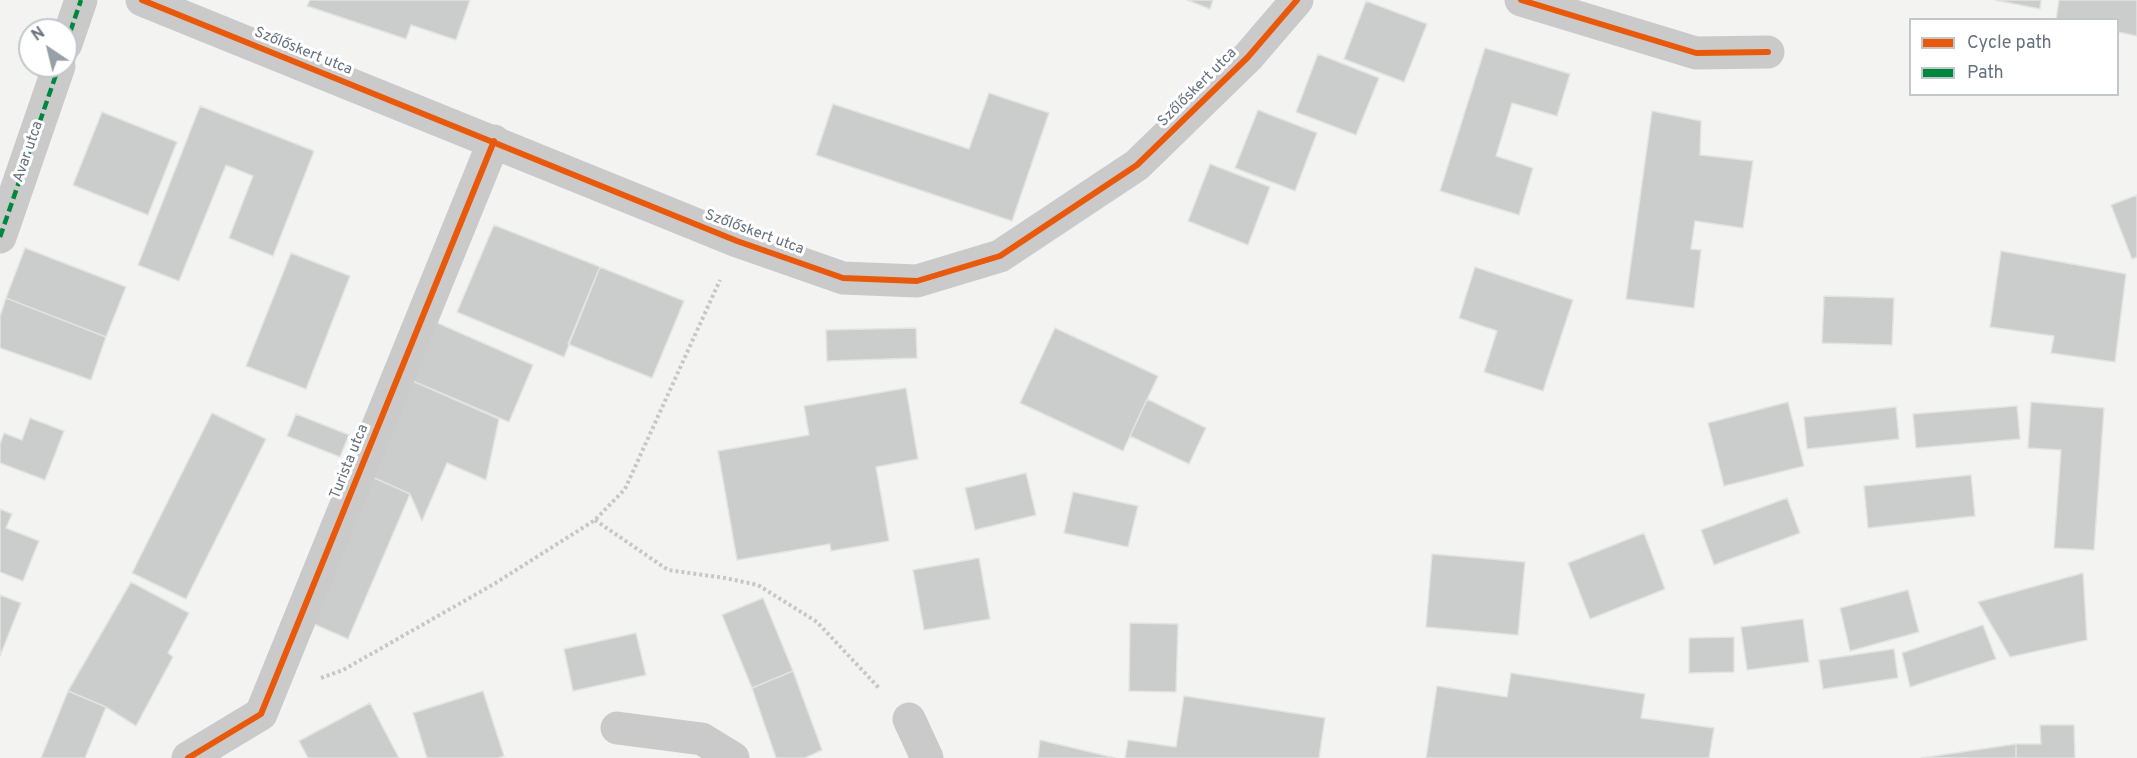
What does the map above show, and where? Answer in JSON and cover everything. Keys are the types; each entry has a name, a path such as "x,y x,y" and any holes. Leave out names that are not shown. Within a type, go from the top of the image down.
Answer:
{"street":[{"path":"75,18 81,0"},
{"name":"Szőlőskert utca","path":"142,0 737,241 843,278 917,281 1000,256 1137,165 1248,57 1297,0"},
{"path":"1521,0 1696,53 1768,52"},
{"name":"Avar utca","path":"0,237 54,78"},
{"name":"Turista utca","path":"261,714 494,141"},
{"path":"188,758 261,714"},
{"path":"909,719 927,758"},
{"path":"617,728 702,739 734,758"}],"path":[{"path":"261,714 303,684 343,670 494,584 595,520 625,489 737,241"},
{"path":"595,520 668,570 758,585 808,616 817,622 909,719"}],"building":[{"path":"310,0 470,0 456,40 411,25 406,39 307,6"},
{"path":"1187,0 1213,0 1210,9"},
{"path":"1995,0 2041,0 2040,9"},
{"path":"2059,0 2137,0 2137,36 2119,32 2119,18 2056,18"},
{"path":"1366,1 1427,24 1404,82 1344,59"},
{"path":"1485,48 1570,74 1557,116 1512,103 1496,156 1533,168 1519,215 1440,191"},
{"path":"1318,54 1379,78 1356,135 1296,112"},
{"path":"989,93 1049,113 1012,221 816,155 833,104 969,149"},
{"path":"200,106 314,151 273,256 229,238 253,176 226,165 179,281 138,265"},
{"path":"1258,110 1317,133 1295,191 1235,168"},
{"path":"1652,111 1701,121 1700,155 1753,161 1743,228 1695,221 1691,249 1701,250 1694,308 1626,299"},
{"path":"102,112 177,142 148,215 73,185"},
{"path":"1210,164 1270,187 1248,245 1188,221"},
{"path":"2137,195 2137,257 2132,259 2111,205"},
{"path":"494,225 600,267 564,357 457,312"},
{"path":"25,248 126,287 106,337 6,298"},
{"path":"2001,251 2126,274 2115,362 2051,353 2054,336 1990,327"},
{"path":"291,253 350,276 306,389 246,366"},
{"path":"600,267 684,301 652,378 568,344"},
{"path":"1475,267 1573,300 1543,391 1484,372 1497,331 1459,318"},
{"path":"1824,296 1894,298 1892,345 1822,343"},
{"path":"6,298 106,337 91,380 0,348 0,316"},
{"path":"433,321 533,365 509,422 408,379"},
{"path":"916,328 917,358 827,361 826,330"},
{"path":"1055,328 1158,376 1123,451 1020,403"},
{"path":"408,379 499,419 486,480 447,463 422,521 410,494 370,476"},
{"path":"906,388 918,459 876,467 889,541 831,551 830,544 737,560 718,451 809,435 804,406"},
{"path":"1147,399 1206,428 1189,464 1130,436"},
{"path":"1788,402 1804,466 1724,486 1708,423"},
{"path":"2031,402 2104,408 2094,550 2054,548 2061,450 2028,448"},
{"path":"2017,406 2020,439 1916,448 1913,414"},
{"path":"1896,407 1899,439 1807,449 1804,417"},
{"path":"212,413 266,439 186,599 132,573"},
{"path":"296,414 349,435 340,457 287,436"},
{"path":"30,418 64,431 45,480 0,463 0,444 4,433 22,440"},
{"path":"1026,473 1036,515 975,530 965,488"},
{"path":"1971,475 1975,516 1868,528 1864,486"},
{"path":"370,476 410,494 348,639 307,621"},
{"path":"1073,492 1138,506 1128,547 1064,533"},
{"path":"1787,498 1800,533 1714,565 1701,530"},
{"path":"0,509 12,514 6,528 39,541 23,581 0,572"},
{"path":"1644,533 1665,589 1590,619 1568,563"},
{"path":"1432,554 1525,562 1518,635 1426,627"},
{"path":"979,558 990,619 924,630 913,570"},
{"path":"2083,573 2087,640 2010,657 1978,602"},
{"path":"131,582 189,613 168,653 173,657 136,726 106,707 68,691"},
{"path":"1908,590 1919,632 1850,651 1840,608"},
{"path":"0,595 21,603 0,656"},
{"path":"763,598 793,671 752,688 722,615"},
{"path":"1803,619 1809,662 1747,670 1741,627"},
{"path":"1130,623 1178,624 1176,692 1129,691"},
{"path":"1983,625 1996,659 1910,687 1902,653"},
{"path":"636,633 646,675 573,691 564,649"},
{"path":"1734,637 1734,672 1689,673 1689,638"},
{"path":"1894,649 1898,678 1823,689 1819,660"},
{"path":"793,671 822,750 805,758 776,758 752,688"},
{"path":"1511,673 1645,694 1641,718 1714,728 1709,758 1426,758 1437,686 1507,697"},
{"path":"68,691 106,707 85,758 41,758"},
{"path":"483,691 504,756 498,758 427,758 413,713"},
{"path":"1184,696 1325,718 1319,758 1125,758 1128,740 1176,747"},
{"path":"370,703 399,758 308,758 299,741"},
{"path":"2040,725 2074,725 2075,758 2016,758 2016,744 2041,744"},
{"path":"1040,740 1115,758 1038,758"},
{"path":"2016,744 2016,758 1921,758"}],"marked path":[{"path":"75,18 81,0"},
{"path":"0,237 55,78"}],"cycle path":[{"path":"142,0 737,241 843,278 917,281 1000,256 1137,165 1248,57 1297,0"},
{"path":"1521,0 1696,53 1768,52"},
{"path":"188,758 261,714 494,141"}]}
